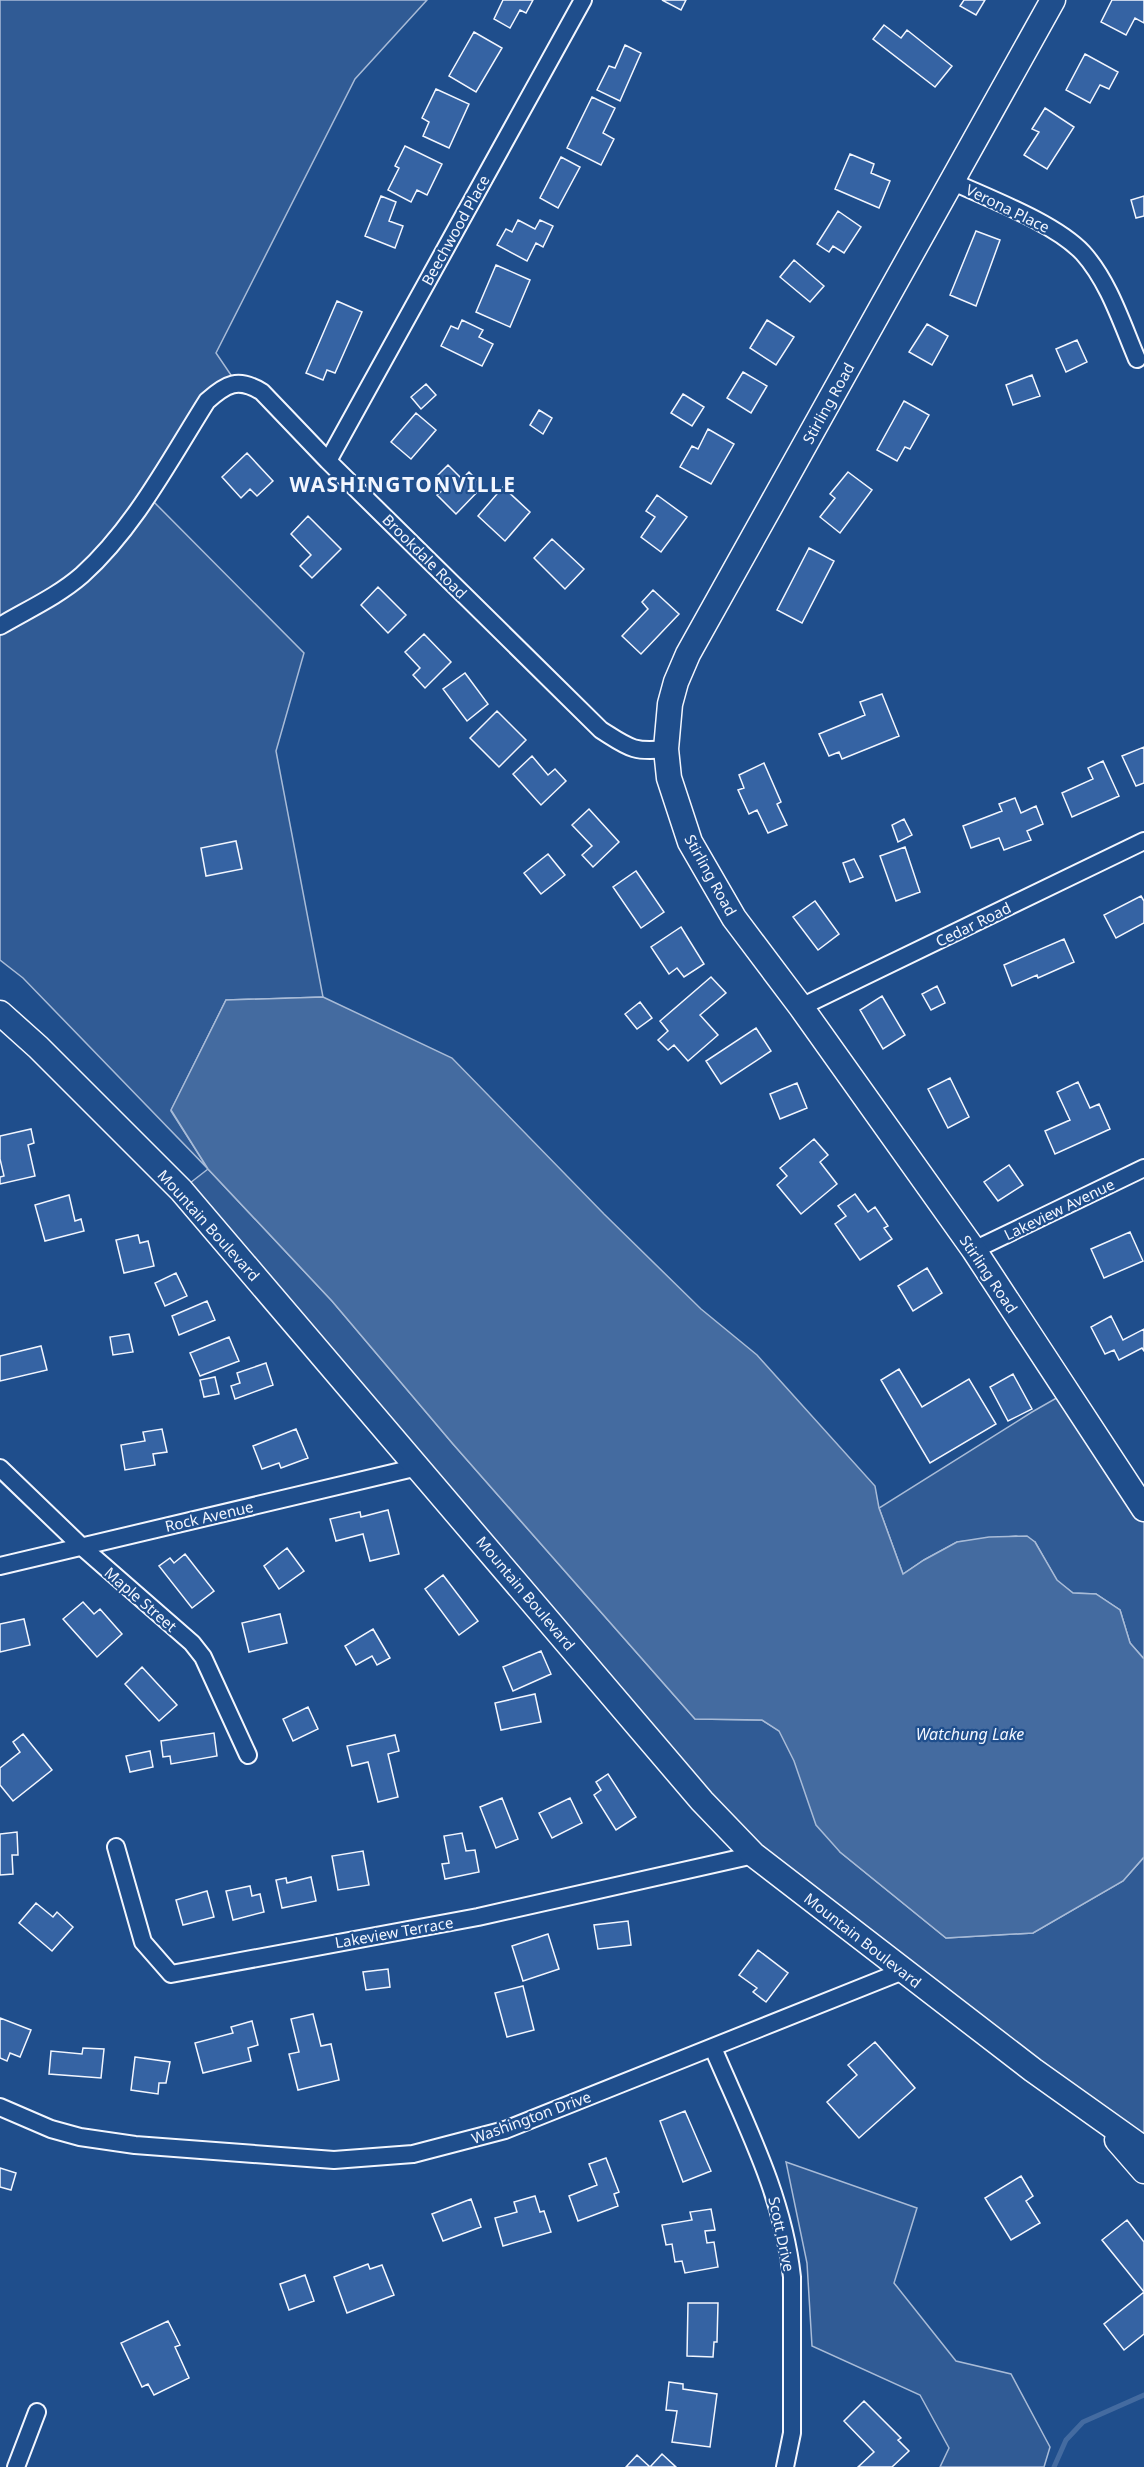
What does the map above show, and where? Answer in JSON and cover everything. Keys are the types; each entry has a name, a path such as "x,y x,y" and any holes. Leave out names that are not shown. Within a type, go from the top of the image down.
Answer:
{"street":[{"name":"Beechwood Place","path":"328,461 583,0"},
{"name":"Stirling Road","path":"1053,0 688,654 676,682 670,704 666,749 669,778 690,842 734,918 801,1006 974,1250 1144,1509"},
{"name":"Verona Place","path":"951,181 1059,233 1083,254 1102,281 1137,359"},
{"name":"Brookdale Road","path":"0,626 51,597 81,576 115,541 140,508 207,400 221,388 235,383 249,384 262,392 328,461 601,730 633,749 647,751 666,749"},
{"name":"Cedar Road","path":"801,1006 1144,841"},
{"name":"Mountain Boulevard","path":"0,1013 38,1047 181,1191 702,1801 754,1855 1100,2120 1144,2149"},
{"name":"Lakeview Avenue","path":"974,1250 1144,1168"},
{"name":"Rock Avenue","path":"0,1566 418,1467"},
{"name":"Maple Street","path":"0,1468 81,1546 192,1643 203,1657 248,1755"},
{"name":"Lakeview Terrace","path":"116,1847 143,1942 171,1974 478,1917 754,1855"},
{"name":"Washington Drive","path":"0,2107 51,2129 80,2137 135,2145 334,2160 413,2154 505,2130 903,1971"},
{"name":"Scott Drive","path":"713,2048 777,2198 789,2252 792,2277 792,2433 785,2467"},
{"name":"Mountain Boulevard","path":"1100,2120 1144,2171"},
{"path":"16,2467 37,2412"}],"shaded area":[{"path":"0,0 427,0 355,79 216,353 233,378 144,492 304,653 276,751 323,997 226,1000 171,1111 208,1169 23,978 0,960"},
{"path":"208,1169 332,1301 453,1444 695,1719 762,1720 780,1731 840,1852 946,1938 1033,1933 1123,1881 1144,1857 1144,2149 754,1855 181,1190"},
{"path":"1067,1392 1144,1509 1144,1659 1130,1643 1120,1610 1096,1594 1073,1593 1057,1581 1035,1542 1016,1536 957,1542 903,1574 879,1508"},
{"path":"786,2162 917,2208 894,2283 956,2361 1011,2374 1050,2447 1044,2467 940,2467 949,2448 920,2395 812,2346 807,2263"}],"water":[{"name":"Watchung Lake","path":"323,997 452,1058 604,1214 701,1309 757,1355 875,1486 879,1508 903,1574 957,1542 989,1537 1027,1536 1035,1542 1057,1580 1073,1593 1096,1594 1120,1610 1130,1643 1144,1659 1144,1857 1123,1881 1033,1933 946,1938 840,1852 816,1825 794,1761 779,1731 762,1720 695,1719 453,1444 332,1301 208,1169 171,1110 226,1000"}],"building":[{"path":"503,0 533,0 526,13 520,10 510,28 494,19"},
{"path":"662,0 686,0 681,10"},
{"path":"964,0 985,0 976,15 960,6"},
{"path":"1112,0 1144,0 1144,23 1135,18 1126,35 1101,22"},
{"path":"884,25 901,38 907,30 952,66 935,87 873,39"},
{"path":"474,32 502,48 476,92 449,76"},
{"path":"625,45 641,53 620,101 597,90 609,66 615,68"},
{"path":"1085,54 1118,72 1109,89 1100,85 1090,103 1066,90"},
{"path":"436,89 469,104 449,148 423,136 429,122 422,118"},
{"path":"592,97 615,108 603,133 614,139 601,165 567,148"},
{"path":"1045,108 1074,127 1047,169 1024,155 1039,132 1032,129"},
{"path":"405,146 442,164 427,195 417,190 411,202 388,190 399,168 395,166"},
{"path":"850,154 874,164 871,173 890,181 879,208 835,189"},
{"path":"561,157 580,167 558,208 540,198"},
{"path":"381,196 396,202 389,221 403,226 395,248 365,236"},
{"path":"1144,196 1144,216 1136,218 1131,200"},
{"path":"838,211 861,227 844,253 833,246 829,252 817,244"},
{"path":"518,220 535,229 540,220 553,226 543,247 536,243 527,261 497,245 506,229 512,232"},
{"path":"976,231 1000,240 976,306 950,295"},
{"path":"794,260 824,286 810,302 780,277"},
{"path":"496,265 530,280 510,327 476,312"},
{"path":"337,301 362,312 335,373 327,370 323,380 306,373"},
{"path":"462,320 483,330 479,337 493,344 482,366 441,346 451,326 458,329"},
{"path":"767,320 794,337 776,365 750,348"},
{"path":"927,324 948,336 932,365 909,352"},
{"path":"1077,340 1087,362 1066,372 1056,349"},
{"path":"743,372 767,386 751,413 727,398"},
{"path":"1032,375 1040,396 1013,405 1006,385"},
{"path":"426,384 436,395 421,409 411,397"},
{"path":"683,394 704,407 692,426 671,413"},
{"path":"904,401 929,415 910,449 905,447 897,461 877,450"},
{"path":"539,410 552,418 543,434 530,425"},
{"path":"416,413 436,430 411,459 391,442"},
{"path":"708,429 734,444 711,484 680,467 692,446 698,449"},
{"path":"247,453 273,481 257,496 250,489 241,498 222,477"},
{"path":"448,465 462,479 469,472 483,486 456,514 437,495 445,488 435,478"},
{"path":"848,472 872,490 840,533 820,517 835,498 830,494"},
{"path":"503,487 530,512 505,541 478,516"},
{"path":"657,495 687,517 661,552 641,537 655,517 646,511"},
{"path":"308,516 341,549 312,578 300,566 311,555 291,534"},
{"path":"552,539 584,569 565,589 534,558"},
{"path":"809,548 834,561 802,623 777,610"},
{"path":"378,587 406,615 388,633 361,605"},
{"path":"653,590 679,614 641,654 622,636 648,609 642,602"},
{"path":"424,634 451,662 425,688 413,675 420,668 405,652"},
{"path":"465,673 488,704 467,721 443,689"},
{"path":"882,694 899,736 842,759 839,752 829,756 819,734 865,715 860,702"},
{"path":"497,711 526,740 499,767 470,738"},
{"path":"1144,747 1144,783 1136,786 1122,756"},
{"path":"532,756 548,775 555,769 566,781 541,805 513,774"},
{"path":"1103,761 1119,796 1072,817 1062,793 1093,779 1088,768"},
{"path":"764,763 781,802 777,804 787,825 768,833 757,810 749,814 738,790 744,788 739,775"},
{"path":"1015,798 1021,813 1036,806 1043,824 1027,831 1031,840 1004,850 999,838 971,848 963,826 1002,811 999,804"},
{"path":"589,809 619,842 593,867 582,855 592,846 572,825"},
{"path":"904,819 912,835 898,842 892,825"},
{"path":"236,841 242,869 206,876 201,848"},
{"path":"905,847 920,892 896,901 880,856"},
{"path":"548,854 565,875 541,894 524,873"},
{"path":"854,859 863,877 850,882 843,863"},
{"path":"636,871 664,912 641,928 613,887"},
{"path":"1141,896 1144,901 1144,923 1116,938 1104,915"},
{"path":"815,901 839,934 818,950 793,917"},
{"path":"681,927 704,964 684,977 677,968 669,974 651,947"},
{"path":"1064,939 1074,962 1038,978 1037,975 1012,986 1004,965"},
{"path":"711,977 726,993 700,1015 718,1035 688,1061 674,1045 668,1050 658,1040 668,1031 660,1021"},
{"path":"937,986 945,1003 931,1010 922,994"},
{"path":"882,996 905,1035 883,1049 860,1010"},
{"path":"640,1002 652,1018 637,1029 625,1014"},
{"path":"756,1028 771,1051 721,1084 706,1061"},
{"path":"950,1078 969,1117 948,1128 928,1089"},
{"path":"1078,1082 1090,1108 1099,1104 1110,1129 1055,1154 1045,1131 1070,1120 1057,1092"},
{"path":"797,1083 807,1108 780,1119 770,1094"},
{"path":"31,1129 34,1143 28,1145 35,1176 0,1184 0,1177 4,1176 0,1159 0,1136"},
{"path":"814,1139 828,1155 820,1162 837,1184 801,1214 777,1185 787,1176 780,1168"},
{"path":"1009,1165 1023,1185 998,1201 984,1182"},
{"path":"855,1194 868,1212 875,1207 888,1226 884,1228 892,1239 860,1260 835,1224 846,1216 838,1206"},
{"path":"69,1195 75,1221 81,1219 84,1231 45,1241 35,1205"},
{"path":"1130,1232 1143,1261 1104,1278 1091,1249"},
{"path":"138,1235 140,1243 148,1241 154,1266 124,1273 116,1240"},
{"path":"927,1268 942,1293 913,1311 898,1286"},
{"path":"176,1273 187,1296 165,1306 155,1283"},
{"path":"207,1301 215,1320 179,1335 172,1316"},
{"path":"1111,1316 1123,1340 1144,1329 1144,1351 1142,1348 1119,1360 1114,1350 1105,1354 1091,1327"},
{"path":"129,1334 133,1352 113,1355 110,1337"},
{"path":"229,1337 239,1361 200,1376 190,1353"},
{"path":"41,1346 47,1370 0,1381 0,1356"},
{"path":"266,1363 273,1385 235,1399 231,1386 240,1383 237,1373"},
{"path":"899,1369 922,1407 969,1379 996,1424 930,1463 881,1380"},
{"path":"1013,1374 1032,1409 1008,1421 990,1387"},
{"path":"215,1377 219,1394 204,1397 200,1380"},
{"path":"162,1429 167,1452 153,1454 155,1465 125,1470 121,1445 145,1441 143,1432"},
{"path":"296,1429 308,1458 281,1468 279,1463 262,1469 253,1446"},
{"path":"388,1510 399,1554 370,1561 363,1534 336,1541 330,1519 360,1512 361,1517"},
{"path":"287,1548 304,1571 279,1589 264,1566"},
{"path":"185,1554 214,1591 192,1608 159,1566 170,1558 174,1563"},
{"path":"443,1575 478,1621 459,1635 425,1589"},
{"path":"83,1602 94,1614 100,1609 122,1634 97,1657 63,1619"},
{"path":"280,1614 287,1643 249,1652 242,1623"},
{"path":"24,1619 30,1645 0,1652 0,1624"},
{"path":"373,1629 390,1658 377,1665 372,1656 356,1665 345,1646"},
{"path":"541,1651 551,1674 513,1691 503,1667"},
{"path":"142,1667 177,1705 159,1721 125,1684"},
{"path":"535,1694 541,1722 501,1730 495,1703"},
{"path":"308,1707 318,1729 293,1741 283,1719"},
{"path":"214,1733 217,1756 171,1764 170,1756 163,1757 161,1741"},
{"path":"23,1734 52,1770 13,1801 0,1785 0,1768 20,1752 13,1742"},
{"path":"395,1735 399,1751 388,1754 398,1797 378,1802 368,1762 352,1766 347,1746"},
{"path":"150,1751 153,1767 130,1772 126,1756"},
{"path":"608,1774 636,1817 616,1830 594,1795 601,1790 596,1782"},
{"path":"502,1798 518,1839 496,1848 480,1807"},
{"path":"570,1798 582,1823 552,1838 539,1813"},
{"path":"17,1832 18,1855 12,1855 13,1874 0,1875 0,1834"},
{"path":"462,1833 466,1851 475,1850 479,1872 445,1879 442,1864 449,1863 444,1836"},
{"path":"363,1851 369,1885 338,1890 332,1856"},
{"path":"311,1877 316,1901 282,1908 276,1880 286,1878 287,1883"},
{"path":"250,1886 252,1896 260,1894 264,1912 233,1920 226,1891"},
{"path":"207,1891 214,1917 183,1925 176,1900"},
{"path":"36,1903 53,1917 57,1912 73,1927 52,1951 19,1923"},
{"path":"628,1921 631,1945 598,1949 594,1925"},
{"path":"548,1934 559,1969 523,1981 512,1946"},
{"path":"758,1950 788,1973 766,2002 753,1992 757,1988 739,1975"},
{"path":"388,1969 390,1987 366,1990 363,1972"},
{"path":"523,1986 534,2030 507,2037 495,1993"},
{"path":"313,2014 321,2046 331,2044 339,2080 298,2090 289,2054 299,2052 291,2019"},
{"path":"0,2018 31,2030 20,2057 10,2053 7,2061 0,2058"},
{"path":"252,2021 258,2045 248,2048 251,2061 203,2073 195,2043 233,2033 231,2027"},
{"path":"875,2042 915,2088 859,2138 827,2102 857,2075 848,2065"},
{"path":"83,2048 104,2049 101,2078 49,2074 51,2051 82,2054"},
{"path":"135,2057 170,2062 166,2083 159,2083 158,2094 131,2090"},
{"path":"685,2111 711,2171 683,2182 660,2121"},
{"path":"606,2158 619,2192 614,2194 618,2206 578,2221 569,2196 597,2185 589,2164"},
{"path":"0,2168 16,2173 11,2190 0,2187"},
{"path":"1021,2176 1033,2196 1026,2201 1040,2223 1011,2240 985,2198"},
{"path":"535,2196 540,2212 544,2211 551,2232 503,2246 495,2218 517,2212 514,2202"},
{"path":"471,2199 481,2227 443,2241 432,2214"},
{"path":"711,2209 715,2230 705,2231 707,2243 714,2242 718,2267 685,2273 682,2261 675,2262 672,2244 666,2245 662,2225 692,2220 690,2212"},
{"path":"1127,2220 1144,2242 1144,2292 1102,2240"},
{"path":"368,2264 370,2269 382,2265 394,2295 347,2313 334,2277"},
{"path":"305,2275 314,2301 289,2310 280,2284"},
{"path":"1144,2292 1144,2334 1124,2350 1104,2324"},
{"path":"688,2303 718,2303 717,2342 714,2342 713,2357 687,2356"},
{"path":"168,2321 180,2345 175,2347 189,2378 154,2395 148,2384 142,2387 121,2343"},
{"path":"669,2382 683,2384 683,2389 717,2394 710,2447 672,2442 677,2411 666,2410"},
{"path":"864,2401 901,2438 898,2440 909,2451 892,2467 858,2467 874,2452 844,2421"},
{"path":"662,2454 676,2467 650,2467"},
{"path":"637,2455 650,2467 626,2467"}],"waterway":[{"path":"1054,2467 1066,2440 1083,2422 1144,2395"}],"district":[{"name":"WASHINGTONVILLE","path":"403,484"}]}
